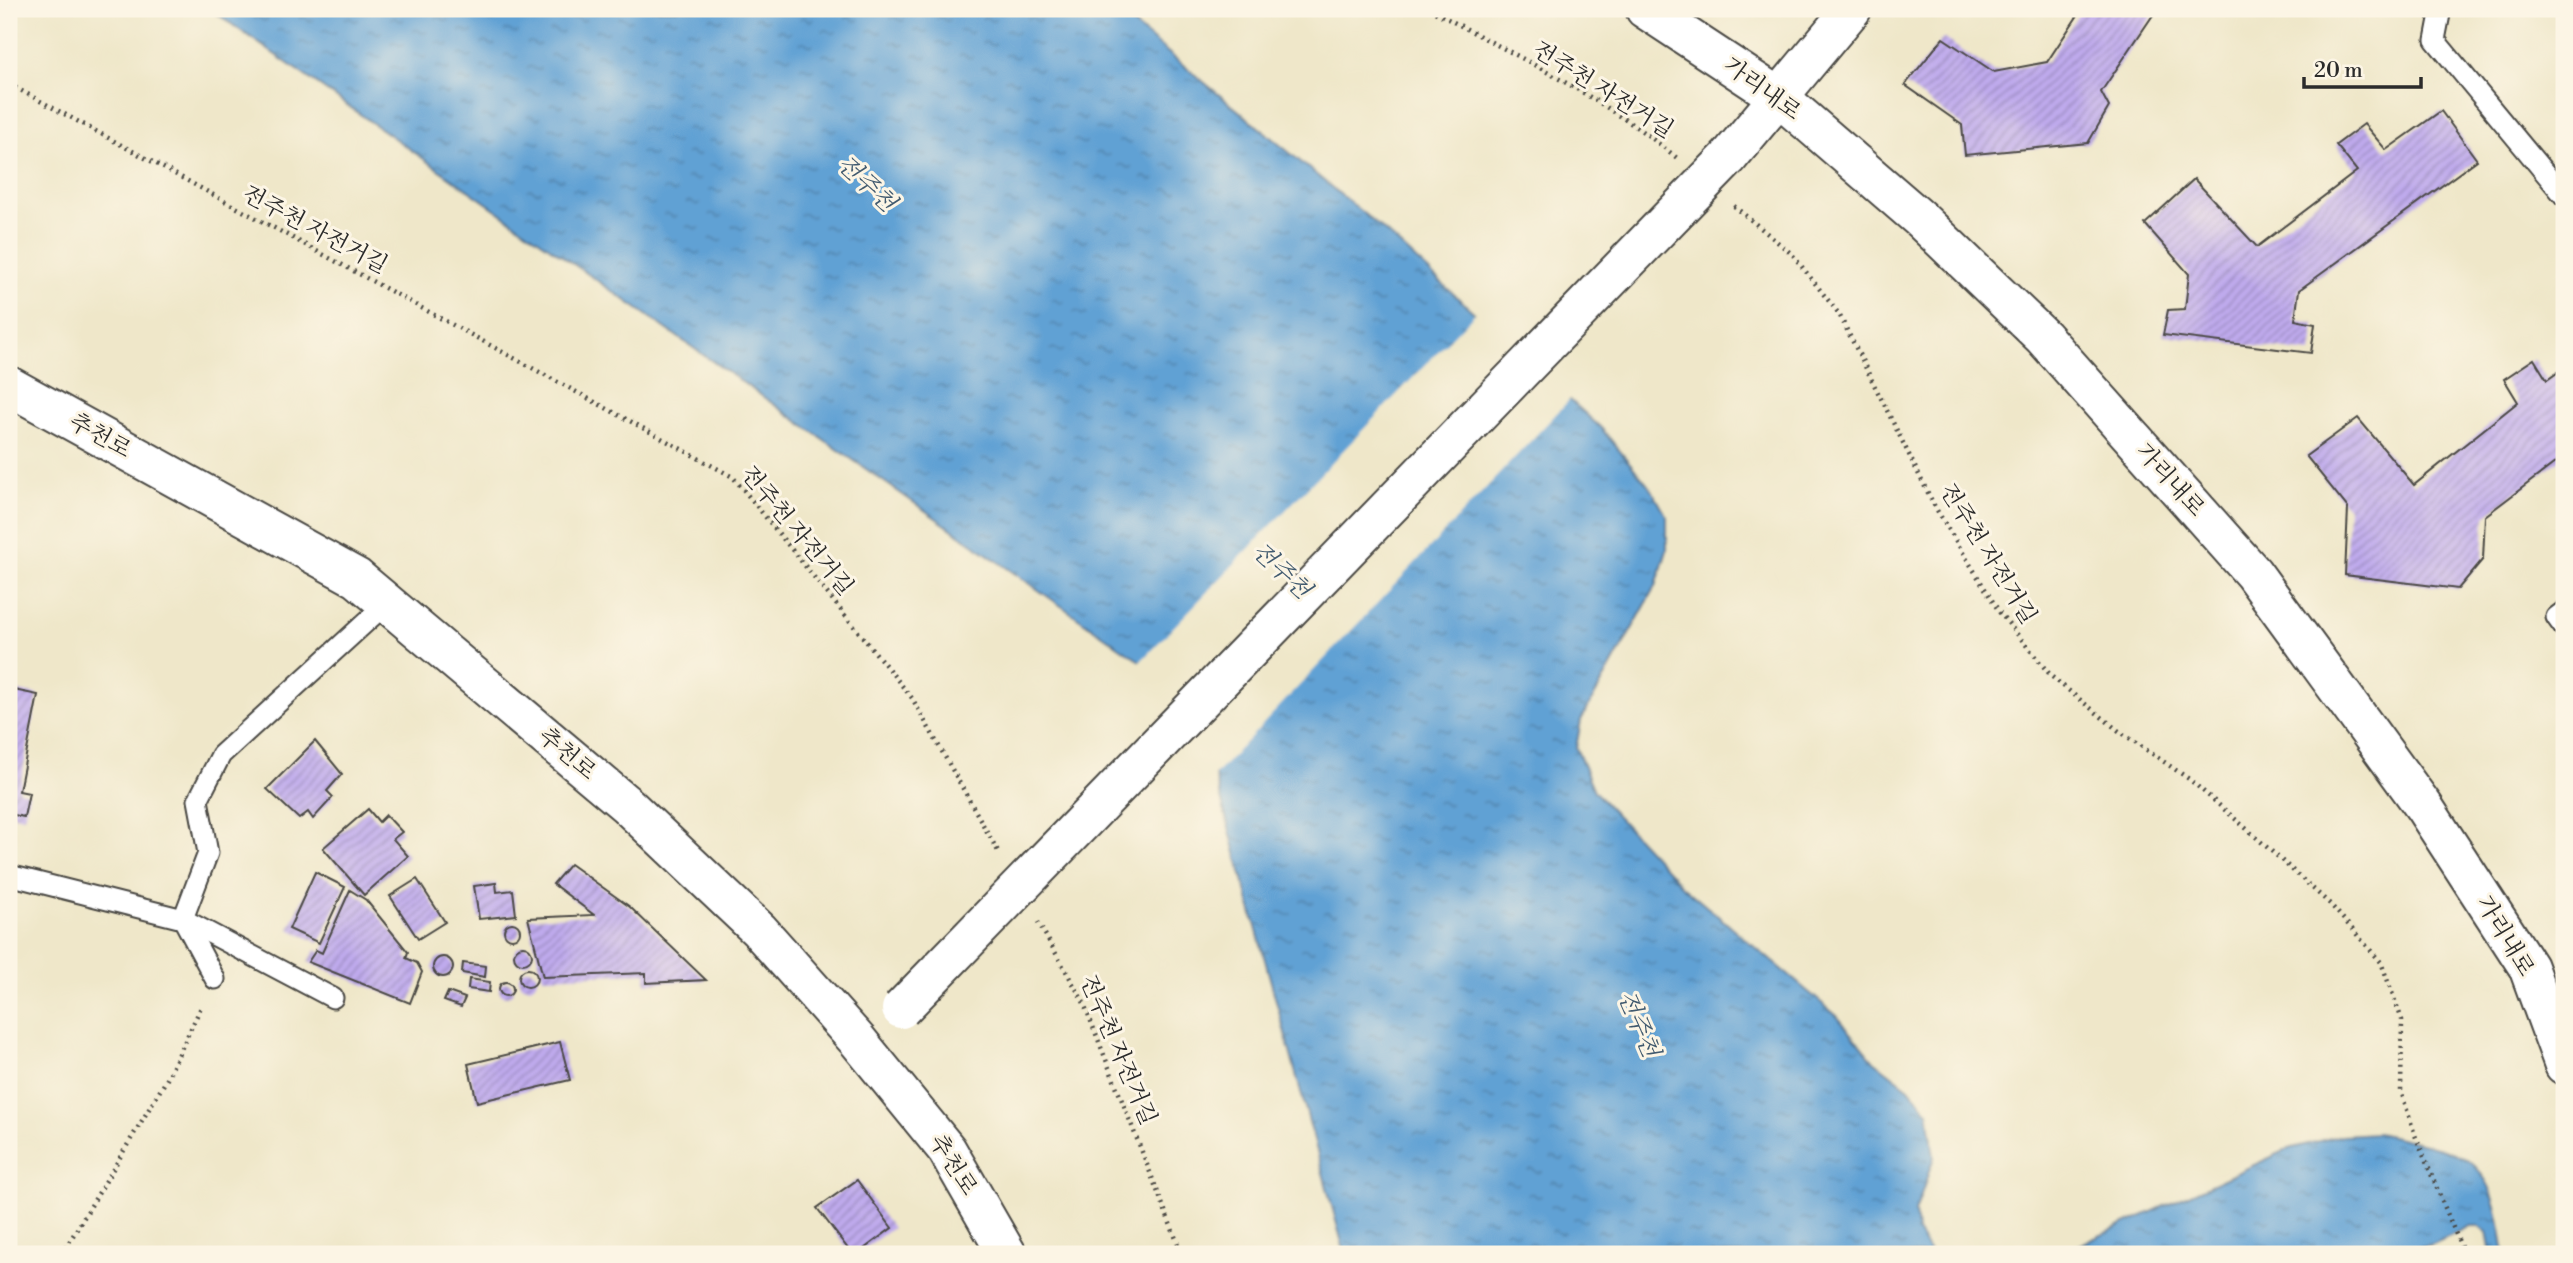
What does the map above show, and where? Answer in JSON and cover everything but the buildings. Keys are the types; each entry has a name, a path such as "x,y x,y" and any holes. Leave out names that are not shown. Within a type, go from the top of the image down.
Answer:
{"street":[{"name":"가리내로","path":"1645,9 1780,98 1919,218 2043,337 2252,573 2424,807 2528,968 2564,1065"},
{"path":"858,1041 901,1009 1728,158 1852,9"},
{"name":"추천로","path":"9,386 356,578 388,602 627,805 759,930 858,1041 947,1150 1007,1254"}],"lane":[{"path":"2441,9 2435,40 2564,196"},
{"path":"215,979 183,919 208,853 198,800 221,755 388,602"},
{"path":"2564,611 2556,617 2564,628"},
{"path":"9,875 183,919 333,998"}],"path":[{"name":"전주천 자전거길","path":"1429,9 1535,66 1645,132 1687,167"},
{"name":"전주천 자전거길","path":"9,84 733,477 912,698 1001,856"},
{"name":"전주천 자전거길","path":"1729,202 1792,254 1839,314 1935,507 2000,613 2052,677 2119,731 2189,779 2248,830 2330,904 2381,962 2402,1020 2401,1091 2415,1135 2463,1252"},
{"name":"전주천 자전거길","path":"1035,916 1083,1001 1182,1254"},
{"path":"62,1254 167,1079 215,979"}],"water":[{"name":"전주천","path":"210,9 1115,9 1381,228 1601,428 1652,490 1667,517 1667,550 1656,586 1581,720 1576,748 1594,791 1681,885 1837,1016 1874,1061 1909,1088 1928,1112 1934,1157 1915,1212 1917,1232 1931,1254 1345,1254 1194,699"},
{"path":"2377,1133 2435,1146 2471,1162 2483,1175 2492,1194 2505,1254 2491,1254 2487,1232 2478,1226 2470,1226 2433,1244 2389,1254 2060,1254 2289,1149 2342,1135"}],"pier":[{"path":"1477,311 1572,397 1212,778 1191,701 1138,664"}]}
